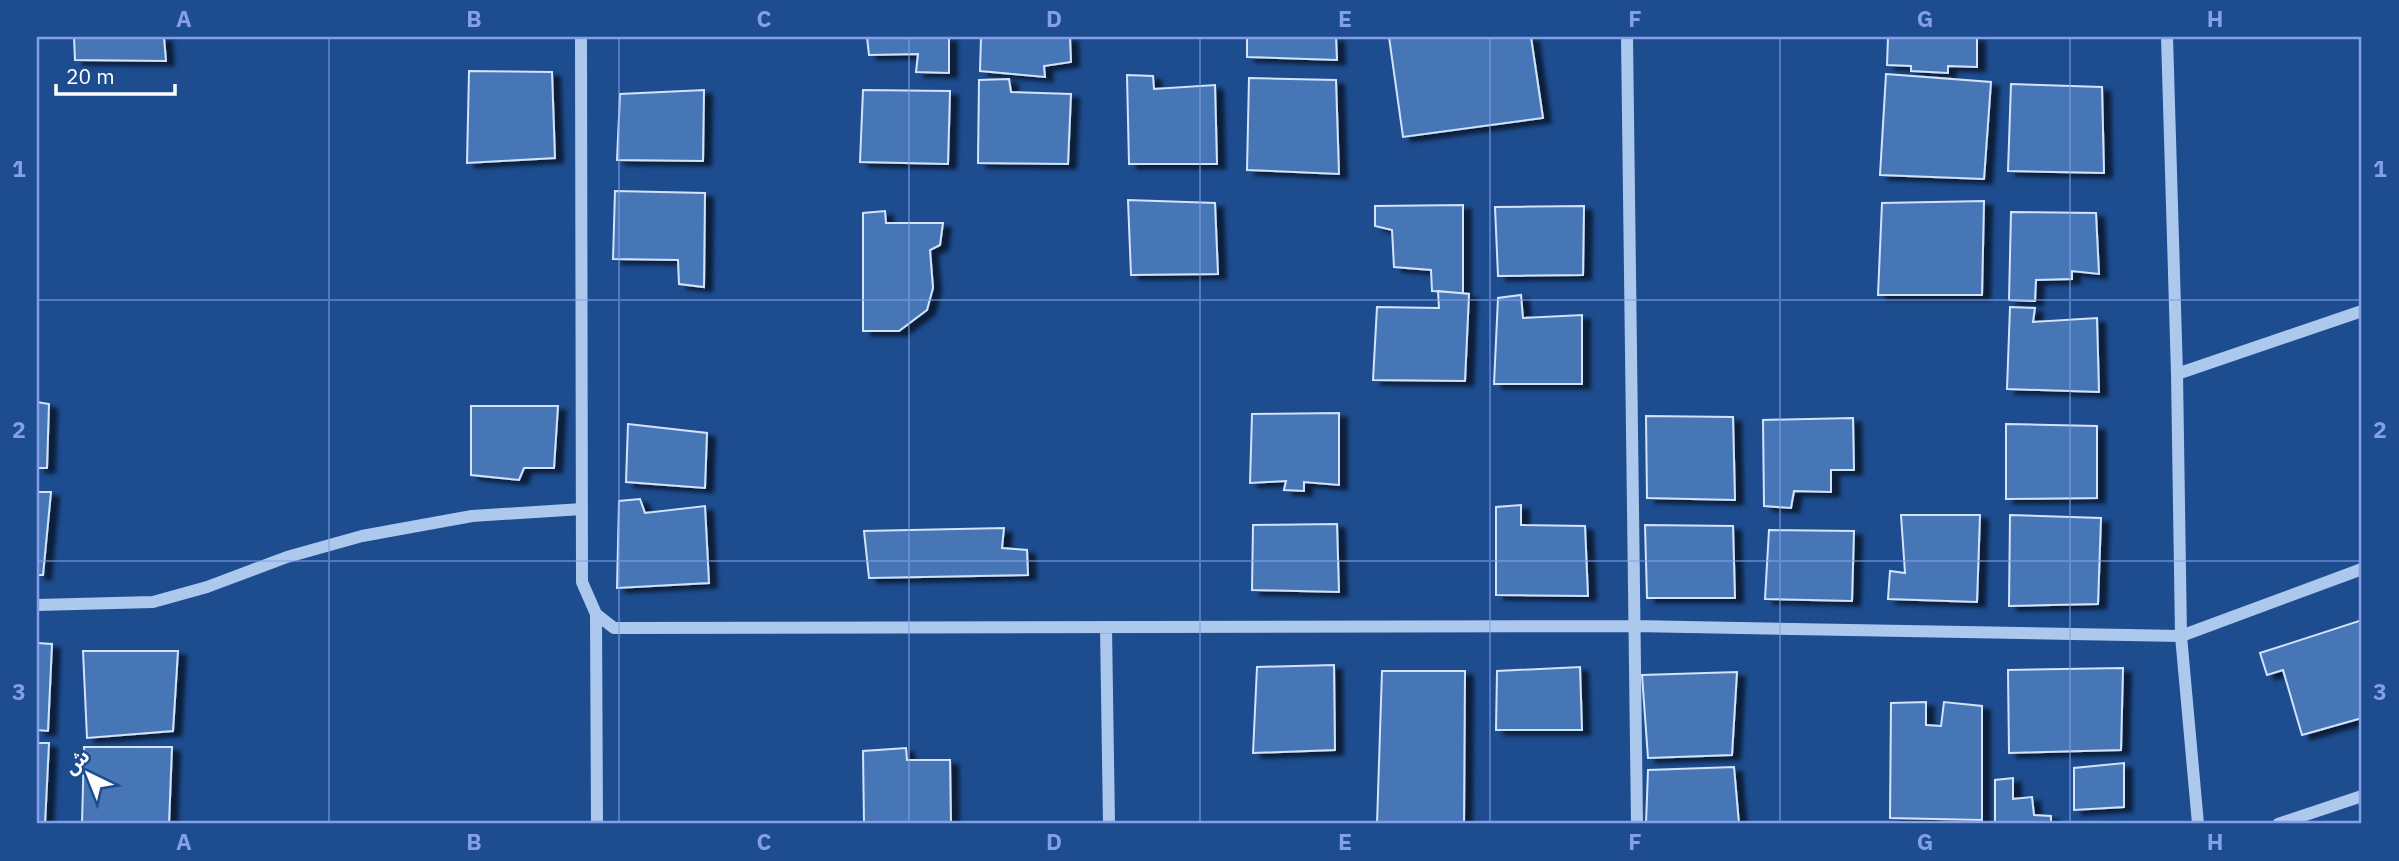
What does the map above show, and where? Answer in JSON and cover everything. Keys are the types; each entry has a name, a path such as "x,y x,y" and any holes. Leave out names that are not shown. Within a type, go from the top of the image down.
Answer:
{"street":[{"path":"581,37 582,582 596,614 597,824"},
{"path":"1627,37 1637,824"},
{"path":"2167,37 2178,374 2181,636 2198,824"},
{"path":"2178,374 2362,311"},
{"path":"37,605 153,602 207,587 286,557 362,536 472,516 582,509"},
{"path":"596,614 614,628 1634,626 2181,636 2362,569"},
{"path":"1107,627 1109,824"},
{"path":"2278,824 2362,796"}],"building":[{"path":"74,37 164,37 166,61 75,60"},
{"path":"867,37 949,37 949,73 916,72 918,54 869,55"},
{"path":"981,37 1070,37 1071,62 1044,66 1045,77 980,71"},
{"path":"1247,37 1336,37 1337,60 1247,57"},
{"path":"1389,37 1531,37 1543,118 1403,137"},
{"path":"1888,37 1977,37 1977,67 1948,66 1948,73 1911,71 1911,66 1887,65"},
{"path":"469,71 552,72 555,158 467,163"},
{"path":"1886,74 1991,82 1984,179 1880,175"},
{"path":"1127,75 1153,76 1154,89 1215,85 1217,164 1129,164"},
{"path":"1249,78 1336,80 1339,174 1247,170"},
{"path":"1009,79 1011,92 1071,94 1068,164 978,163 979,80"},
{"path":"2011,84 2102,87 2104,173 2008,171"},
{"path":"704,90 703,161 617,160 620,94"},
{"path":"863,90 950,91 948,164 860,162"},
{"path":"615,191 705,193 704,287 679,284 678,260 613,259"},
{"path":"1128,200 1215,203 1218,274 1131,275"},
{"path":"1984,201 1982,295 1878,295 1882,203"},
{"path":"1463,205 1463,293 1432,291 1431,270 1394,267 1392,230 1375,226 1375,206"},
{"path":"1584,206 1583,275 1498,276 1495,207"},
{"path":"885,211 886,223 943,223 940,245 930,250 933,288 927,310 899,331 863,331 863,213"},
{"path":"2011,212 2096,213 2099,274 2072,271 2072,279 2036,280 2035,301 2009,300"},
{"path":"1438,291 1469,294 1465,381 1373,380 1377,307 1439,308"},
{"path":"1521,295 1523,318 1582,315 1582,384 1494,384 1498,298"},
{"path":"2010,307 2035,308 2033,322 2097,318 2099,392 2007,389"},
{"path":"37,402 49,404 47,468 37,468"},
{"path":"471,406 558,406 554,468 524,468 519,480 471,475"},
{"path":"1339,413 1339,485 1304,482 1304,491 1284,490 1286,481 1250,483 1252,414"},
{"path":"1646,416 1733,417 1735,500 1647,498"},
{"path":"1853,418 1854,470 1831,470 1831,492 1794,491 1791,508 1764,506 1763,420"},
{"path":"628,424 707,433 705,488 626,482"},
{"path":"2006,424 2097,426 2097,498 2006,499"},
{"path":"37,492 51,492 43,575 37,575"},
{"path":"640,499 645,513 705,506 709,583 617,588 619,501"},
{"path":"1521,505 1521,525 1585,526 1588,596 1496,595 1496,507"},
{"path":"1901,515 1980,515 1977,602 1888,599 1890,571 1905,573"},
{"path":"2010,515 2101,518 2098,604 2009,606"},
{"path":"1337,524 1339,592 1252,590 1253,525"},
{"path":"1645,525 1733,526 1735,598 1647,598"},
{"path":"1004,528 1002,548 1027,550 1028,575 869,578 864,531"},
{"path":"1769,530 1854,531 1852,601 1765,599"},
{"path":"2362,620 2362,718 2302,735 2283,670 2267,675 2260,653"},
{"path":"37,643 52,644 48,731 37,730"},
{"path":"83,651 178,651 173,731 87,738"},
{"path":"1334,665 1335,750 1253,753 1257,667"},
{"path":"1580,667 1582,730 1496,730 1497,671"},
{"path":"2123,668 2121,750 2009,753 2008,670"},
{"path":"1382,671 1465,671 1464,824 1377,824"},
{"path":"1737,672 1732,755 1648,758 1642,675"},
{"path":"1926,702 1926,725 1941,726 1944,702 1982,706 1982,820 1890,818 1891,703"},
{"path":"37,743 49,743 45,824 37,824"},
{"path":"84,747 172,747 169,824 82,824"},
{"path":"906,748 907,760 950,760 951,824 864,824 863,751"},
{"path":"2124,763 2124,807 2074,810 2074,768"},
{"path":"1734,767 1739,824 1646,824 1648,770"},
{"path":"2013,778 2013,799 2032,797 2034,815 2051,816 2051,824 1995,824 1995,780"}]}
